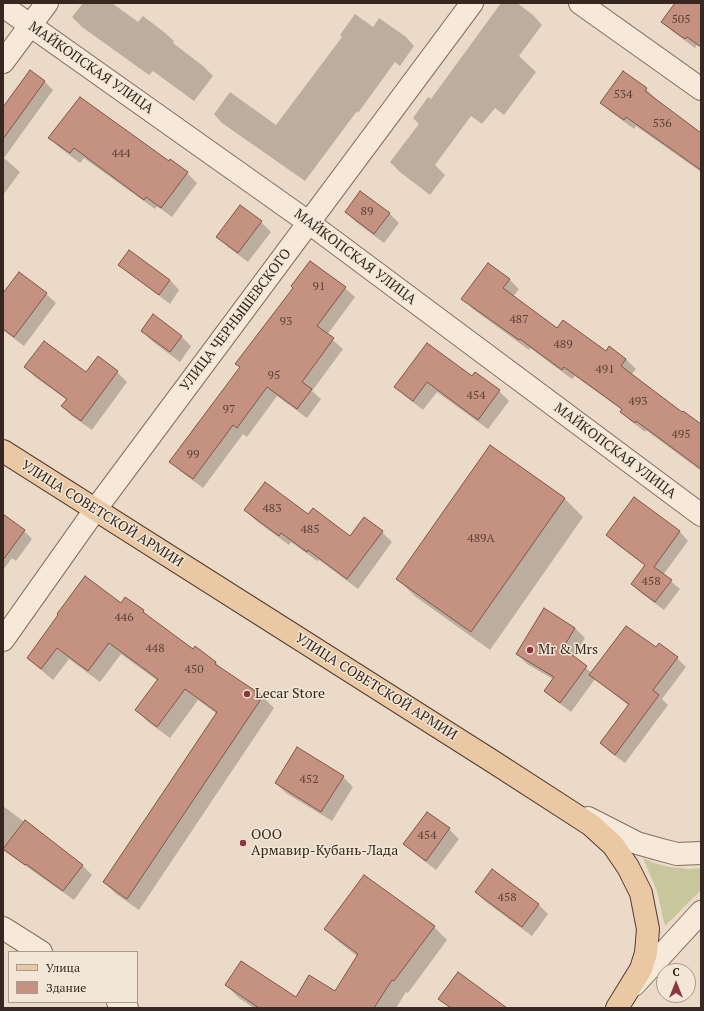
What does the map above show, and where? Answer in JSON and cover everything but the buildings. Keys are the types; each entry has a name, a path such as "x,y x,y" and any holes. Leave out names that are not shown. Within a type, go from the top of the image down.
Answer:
{"main road":[{"name":"УЛИЦА СОВЕТСКОЙ АРМИИ","path":"3,450 591,825 612,845 628,867 641,893 648,929 646,953 641,969 617,1008"}],"street":[{"path":"3,62 47,3"},
{"name":"УЛИЦА ЧЕРНЫШЕВСКОГО","path":"3,640 95,510 472,3"},
{"path":"580,3 701,89"},
{"name":"МАЙКОПСКАЯ УЛИЦА","path":"3,6 308,222 701,515"},
{"path":"560,805 637,843 677,854 701,853"},
{"path":"629,990 701,912"},
{"path":"3,928 39,951"}],"shaded area":[{"path":"643,858 669,867 690,869 701,868 701,890 665,926 657,891"}],"place":[{"name":"Mr & Mrs","path":"530,650"},
{"name":"Lecar Store","path":"247,694"},
{"name":"ООО Армавир-Кубань-Лада","path":"243,843"}]}
